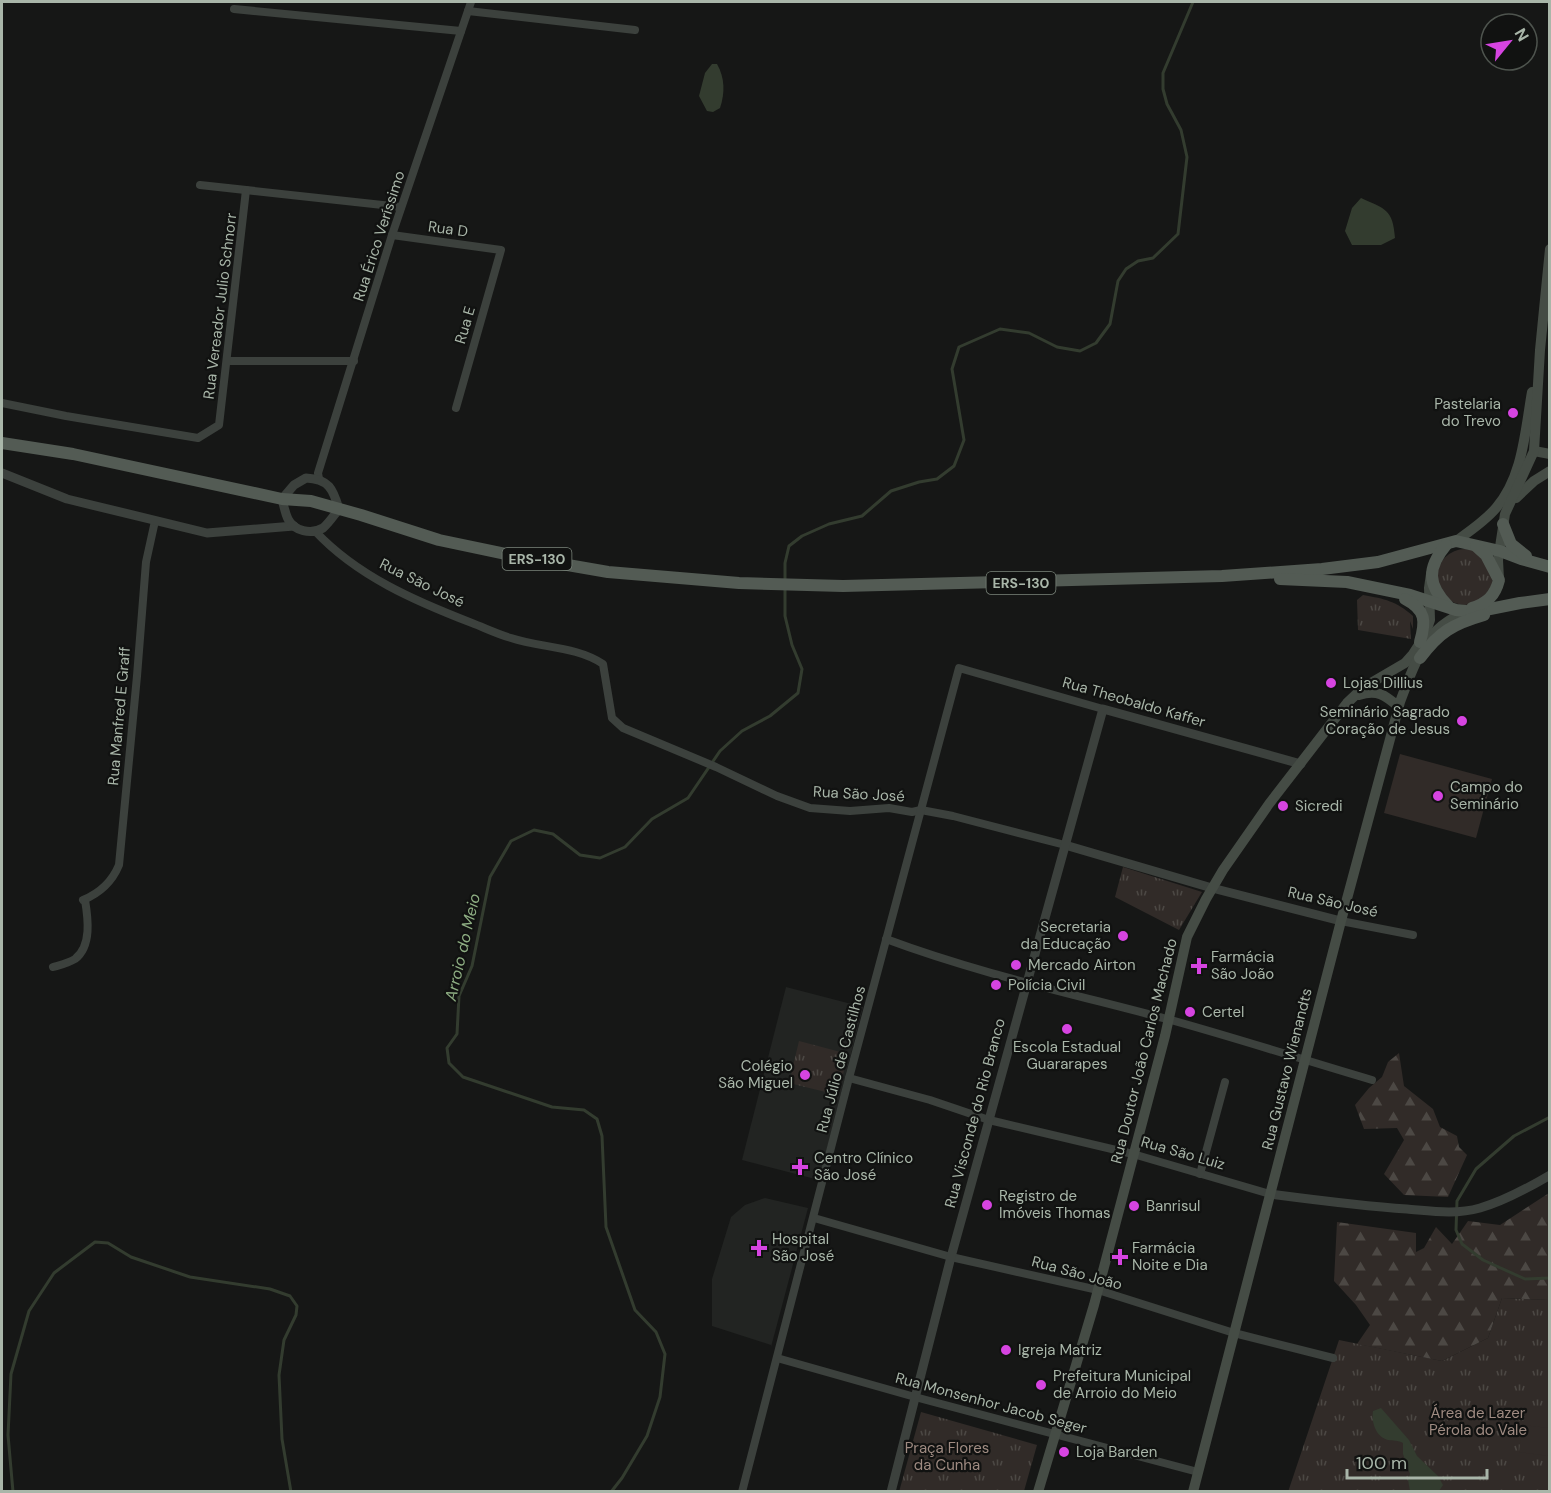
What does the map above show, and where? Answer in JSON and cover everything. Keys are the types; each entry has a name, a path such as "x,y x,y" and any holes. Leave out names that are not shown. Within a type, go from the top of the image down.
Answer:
{"main road":[{"path":"1507,498 1527,457 1534,451 1540,350 1550,249"},
{"path":"1416,656 1438,629 1465,611 1484,604 1493,597 1499,580 1498,560 1507,498 1523,448 1540,350"},
{"name":"ERS-130","path":"2,443 74,454 282,499 311,501 439,540 510,555 608,572 740,583 820,586 993,584 1222,576 1322,569 1378,562 1451,543 1500,551 1544,565"},
{"path":"1534,451 1550,454"},
{"path":"1420,642 1430,620 1429,588 1433,562 1451,543 1480,524 1507,498 1550,471"},
{"path":"1503,524 1511,544 1521,553 1544,565"},
{"path":"1476,546 1486,555 1499,580"},
{"path":"1431,571 1437,591 1448,606"},
{"name":"ERS-130","path":"1222,576 1347,582 1475,612 1550,599"},
{"path":"1384,589 1419,608 1424,617 1423,631 1416,656"},
{"path":"1416,656 1450,627 1520,603"},
{"name":"Rua Doutor João Carlos Machado","path":"1038,1491 1098,1290 1187,938 1212,888 1269,804 1347,703 1378,678 1416,656"},
{"name":"Rua Gustavo Wienandts","path":"1193,1491 1341,921 1399,707 1416,656"},
{"path":"1354,696 1370,692 1382,695 1399,707"}],"street":[{"name":"Rua Érico Veríssimo","path":"320,479 318,473 392,235 471,2"},
{"path":"234,9 460,31"},
{"path":"468,11 635,30"},
{"path":"200,185 401,207"},
{"name":"Rua Vereador Julio Schnorr","path":"2,403 198,438 219,425 246,190"},
{"name":"Rua D","path":"392,235 501,250"},
{"name":"Rua E","path":"456,408 501,250"},
{"path":"228,361 354,361"},
{"path":"2,473 67,499 207,533 294,526"},
{"path":"306,478 320,479 333,490 339,509 323,527 315,531 304,531 294,526 288,519 282,499 294,484 306,478"},
{"name":"Rua Manfred E Graff","path":"53,968 74,960 82,952 86,942 87,928 84,900 102,890 115,875 119,865 146,562 155,521"},
{"name":"Rua São José","path":"315,531 333,550 356,567 392,589 438,611 511,639 590,655 603,664 612,718 623,728 716,767 777,796 810,808 850,811 889,808 912,812 921,810 953,816 1065,845 1212,888 1341,921 1413,935"},
{"name":"Rua Theobaldo Kaffer","path":"959,668 1301,765"},
{"name":"Rua Júlio de Castilhos","path":"742,1491 849,1078 959,668"},
{"name":"Rua Visconde do Rio Branco","path":"891,1491 951,1257 1103,709"},
{"path":"886,939 921,952 1027,983 1168,1020 1372,1080"},
{"name":"Rua São Luiz","path":"849,1078 930,1100 989,1120 1133,1154 1270,1194 1367,1206 1444,1212 1465,1211 1480,1208 1550,1175"},
{"path":"1200,1174 1225,1082"},
{"name":"Rua São João","path":"814,1218 951,1257 1098,1290 1234,1333 1333,1358"},
{"name":"Rua Monsenhor Jacob Seger","path":"777,1358 1198,1472"}],"shaded area":[{"path":"712,64 717,64 722,75 723,86 720,108 713,112 707,111 699,96 705,73"},
{"path":"1361,198 1386,211 1392,221 1395,238 1381,245 1352,245 1345,231 1352,208"},
{"name":"Colégio São Miguel","path":"786,987 863,1007 819,1180 742,1160"},
{"name":"Hospital São José","path":"765,1198 808,1208 771,1347 771,1345 712,1326 712,1279 731,1217 745,1205"},
{"path":"1381,1408 1409,1440 1417,1456 1438,1476 1443,1485 1439,1491 1410,1491 1408,1480 1410,1474 1403,1454 1403,1443 1380,1436 1374,1424 1373,1411"}],"green space":[{"path":"1465,549 1476,551 1485,557 1491,566 1493,577 1491,588 1485,597 1476,603 1465,605 1454,603 1445,597 1439,588 1437,577 1439,566 1445,557 1454,551"},
{"path":"1363,595 1390,601 1413,616 1413,629 1410,621 1411,639 1358,630 1357,600"},
{"name":"Campo do Seminário","path":"1400,754 1492,779 1476,838 1384,813"},
{"path":"1123,867 1202,892 1179,930 1115,897"},
{"path":"799,1041 848,1054 838,1095 789,1083"},
{"path":"1399,1053 1404,1086 1433,1109 1440,1127 1457,1136 1459,1147 1467,1155 1448,1197 1404,1195 1384,1174 1404,1140 1397,1128 1364,1129 1355,1105 1382,1077 1388,1062"},
{"path":"1549,1193 1549,1300 1502,1298 1488,1338 1442,1361 1357,1344 1370,1325 1356,1305 1334,1281 1337,1222 1416,1233 1416,1252 1424,1248 1436,1227 1452,1244 1468,1221 1500,1225"},
{"name":"Área de Lazer Pérola do Vale","path":"1502,1298 1549,1300 1549,1491 1288,1492 1339,1340 1442,1361 1488,1338"},
{"name":"Praça Flores da Cunha","path":"921,1412 1037,1445 1024,1491 899,1492"},
{"path":"1522,1425 1549,1428 1549,1456 1519,1452"}],"waterway":[{"name":"Arroio do Meio","path":"785,580 785,563 789,546 802,536 829,524 862,516 891,491 937,479 954,466 964,440 952,369 959,347 1000,329 1029,333 1057,347 1080,351 1096,343 1110,324 1118,281 1126,269 1138,261 1153,258 1178,234 1187,157 1181,130 1167,104 1163,89 1163,73 1193,2"},
{"name":"Arroio do Meio","path":"611,1492 647,1436 660,1397 665,1354 656,1332 635,1310 606,1227 602,1136 597,1119 584,1110 552,1107 463,1077 449,1063 447,1048 457,1034 459,996 472,966 490,877 511,841 534,830 553,834 580,855 600,858 625,847 652,819 688,798 720,751 742,731 770,716 798,693 802,669 792,645 785,616 785,587"},
{"path":"1550,1117 1514,1136 1476,1169 1457,1201 1456,1230 1462,1244 1483,1260 1525,1279 1550,1278"},
{"name":"Arroio do Meio","path":"13,1492 8,1435 11,1374 29,1311 54,1273 95,1242 108,1243 131,1257 190,1277 270,1289 290,1296 297,1306 296,1315 284,1340 279,1375 282,1439 291,1492"}],"place":[{"name":"Pastelaria do Trevo","path":"1513,413"},
{"name":"Lojas Dillius","path":"1331,683"},
{"name":"Seminário Sagrado Coração de Jesus","path":"1462,721"},
{"name":"Campo do Seminário","path":"1438,796"},
{"name":"Sicredi","path":"1283,806"},
{"name":"Secretaria da Educação","path":"1123,936"},
{"name":"Mercado Airton","path":"1016,965"},
{"name":"Farmácia São João","path":"1199,966"},
{"name":"Polícia Civil","path":"996,985"},
{"name":"Certel","path":"1190,1012"},
{"name":"Escola Estadual Guararapes","path":"1067,1029"},
{"name":"Colégio São Miguel","path":"805,1075"},
{"name":"Centro Clínico São José","path":"800,1167"},
{"name":"Registro de Imóveis Thomas","path":"987,1205"},
{"name":"Banrisul","path":"1134,1206"},
{"name":"Hospital São José","path":"759,1248"},
{"name":"Farmácia Noite e Dia","path":"1120,1257"},
{"name":"Igreja Matriz","path":"1006,1350"},
{"name":"Prefeitura Municipal de Arroio do Meio","path":"1041,1385"},
{"name":"Loja Barden","path":"1064,1452"}]}
